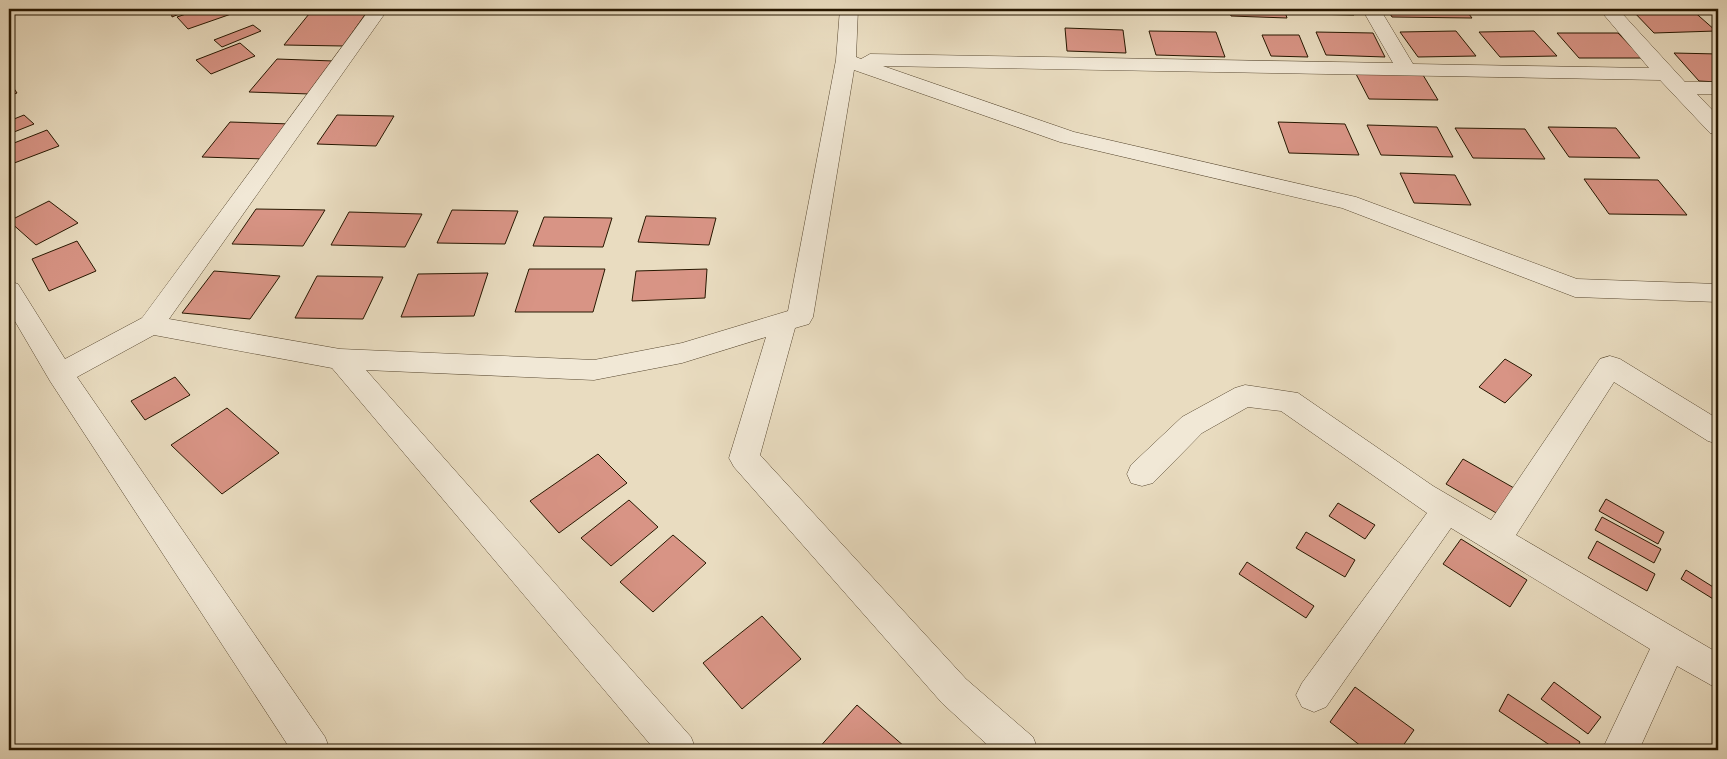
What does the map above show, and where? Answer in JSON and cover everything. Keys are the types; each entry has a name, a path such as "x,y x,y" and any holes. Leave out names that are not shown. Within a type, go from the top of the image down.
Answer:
{"street":[{"path":"60,374 151,325 379,9"},
{"path":"151,325 340,359 594,370 682,353 800,317 846,60 850,9"},
{"path":"1371,9 1406,70"},
{"path":"1608,9 1718,128"},
{"path":"846,60 1406,70 1673,81 1718,88"},
{"path":"846,60 1068,137 1348,202 1575,288 1718,293"},
{"path":"9,290 60,374 312,750"},
{"path":"784,322 744,458 954,691 1020,750"},
{"path":"340,359 678,750"},
{"path":"1496,539 1610,366 1718,433"},
{"path":"1142,474 1192,425 1245,396 1288,401 1447,510 1718,672"},
{"path":"1314,695 1447,510"},
{"path":"1620,750 1670,643"}],"building":[{"path":"191,9 172,17 171,10"},
{"path":"201,9 230,9 234,13 188,29 177,17"},
{"path":"313,9 369,9 343,46 284,45"},
{"path":"1229,9 1284,9 1287,18 1231,16"},
{"path":"1306,9 1351,9 1354,15 1309,14"},
{"path":"1387,9 1465,9 1472,18 1392,17"},
{"path":"1631,9 1691,9 1716,31 1654,33"},
{"path":"253,25 261,31 222,47 214,40"},
{"path":"1065,28 1123,30 1126,53 1067,51"},
{"path":"1149,31 1216,32 1225,57 1156,55"},
{"path":"1456,31 1476,56 1418,57 1400,32"},
{"path":"1534,31 1557,56 1500,57 1479,32"},
{"path":"1316,32 1373,33 1385,57 1326,55"},
{"path":"1557,33 1618,33 1642,58 1579,58"},
{"path":"1262,35 1299,35 1308,57 1271,56"},
{"path":"240,43 255,56 211,74 196,60"},
{"path":"1674,53 1718,54 1718,82 1699,81"},
{"path":"277,59 334,61 310,94 249,92"},
{"path":"1356,74 1423,75 1438,100 1369,99"},
{"path":"9,81 17,93 9,96"},
{"path":"24,115 34,124 9,134 9,121"},
{"path":"337,115 394,116 376,146 317,144"},
{"path":"230,122 291,124 265,159 202,157"},
{"path":"1278,122 1345,124 1359,155 1289,153"},
{"path":"1367,125 1437,127 1453,157 1381,155"},
{"path":"1548,127 1616,128 1640,158 1569,157"},
{"path":"1455,128 1525,129 1545,159 1473,158"},
{"path":"47,130 59,146 9,165 9,145"},
{"path":"1400,173 1455,175 1471,205 1414,203"},
{"path":"1584,179 1658,180 1687,215 1609,214"},
{"path":"49,201 78,223 36,245 9,221"},
{"path":"256,209 325,210 303,246 232,244"},
{"path":"452,210 518,211 505,244 437,243"},
{"path":"349,212 422,214 405,247 331,245"},
{"path":"646,216 716,218 709,245 638,242"},
{"path":"544,217 612,218 603,247 533,246"},
{"path":"77,241 96,271 49,291 32,259"},
{"path":"529,269 605,269 593,312 515,312"},
{"path":"707,269 705,298 632,301 636,271"},
{"path":"214,271 280,276 250,319 182,313"},
{"path":"488,273 474,316 401,317 418,274"},
{"path":"317,276 383,277 363,319 295,318"},
{"path":"1505,359 1532,375 1505,403 1479,387"},
{"path":"175,377 190,395 145,420 131,401"},
{"path":"227,408 279,453 222,494 171,445"},
{"path":"598,454 627,483 559,533 530,501"},
{"path":"1463,459 1514,488 1498,514 1446,484"},
{"path":"1606,499 1664,532 1658,544 1599,511"},
{"path":"629,500 658,527 611,566 581,538"},
{"path":"1338,503 1375,525 1365,539 1329,516"},
{"path":"1602,517 1661,549 1654,563 1595,530"},
{"path":"1306,532 1355,560 1345,577 1296,548"},
{"path":"673,535 706,563 653,612 620,582"},
{"path":"1461,539 1527,580 1510,607 1443,564"},
{"path":"1597,541 1655,574 1647,591 1588,558"},
{"path":"1247,562 1314,606 1306,618 1239,574"},
{"path":"1686,570 1718,590 1718,602 1681,579"},
{"path":"762,616 801,659 742,709 703,663"},
{"path":"1554,682 1601,717 1588,734 1541,699"},
{"path":"1355,687 1414,730 1400,750 1366,750 1330,722"},
{"path":"1508,694 1580,742 1576,750 1557,750 1499,711"},
{"path":"857,705 905,747 902,750 817,750"}]}
